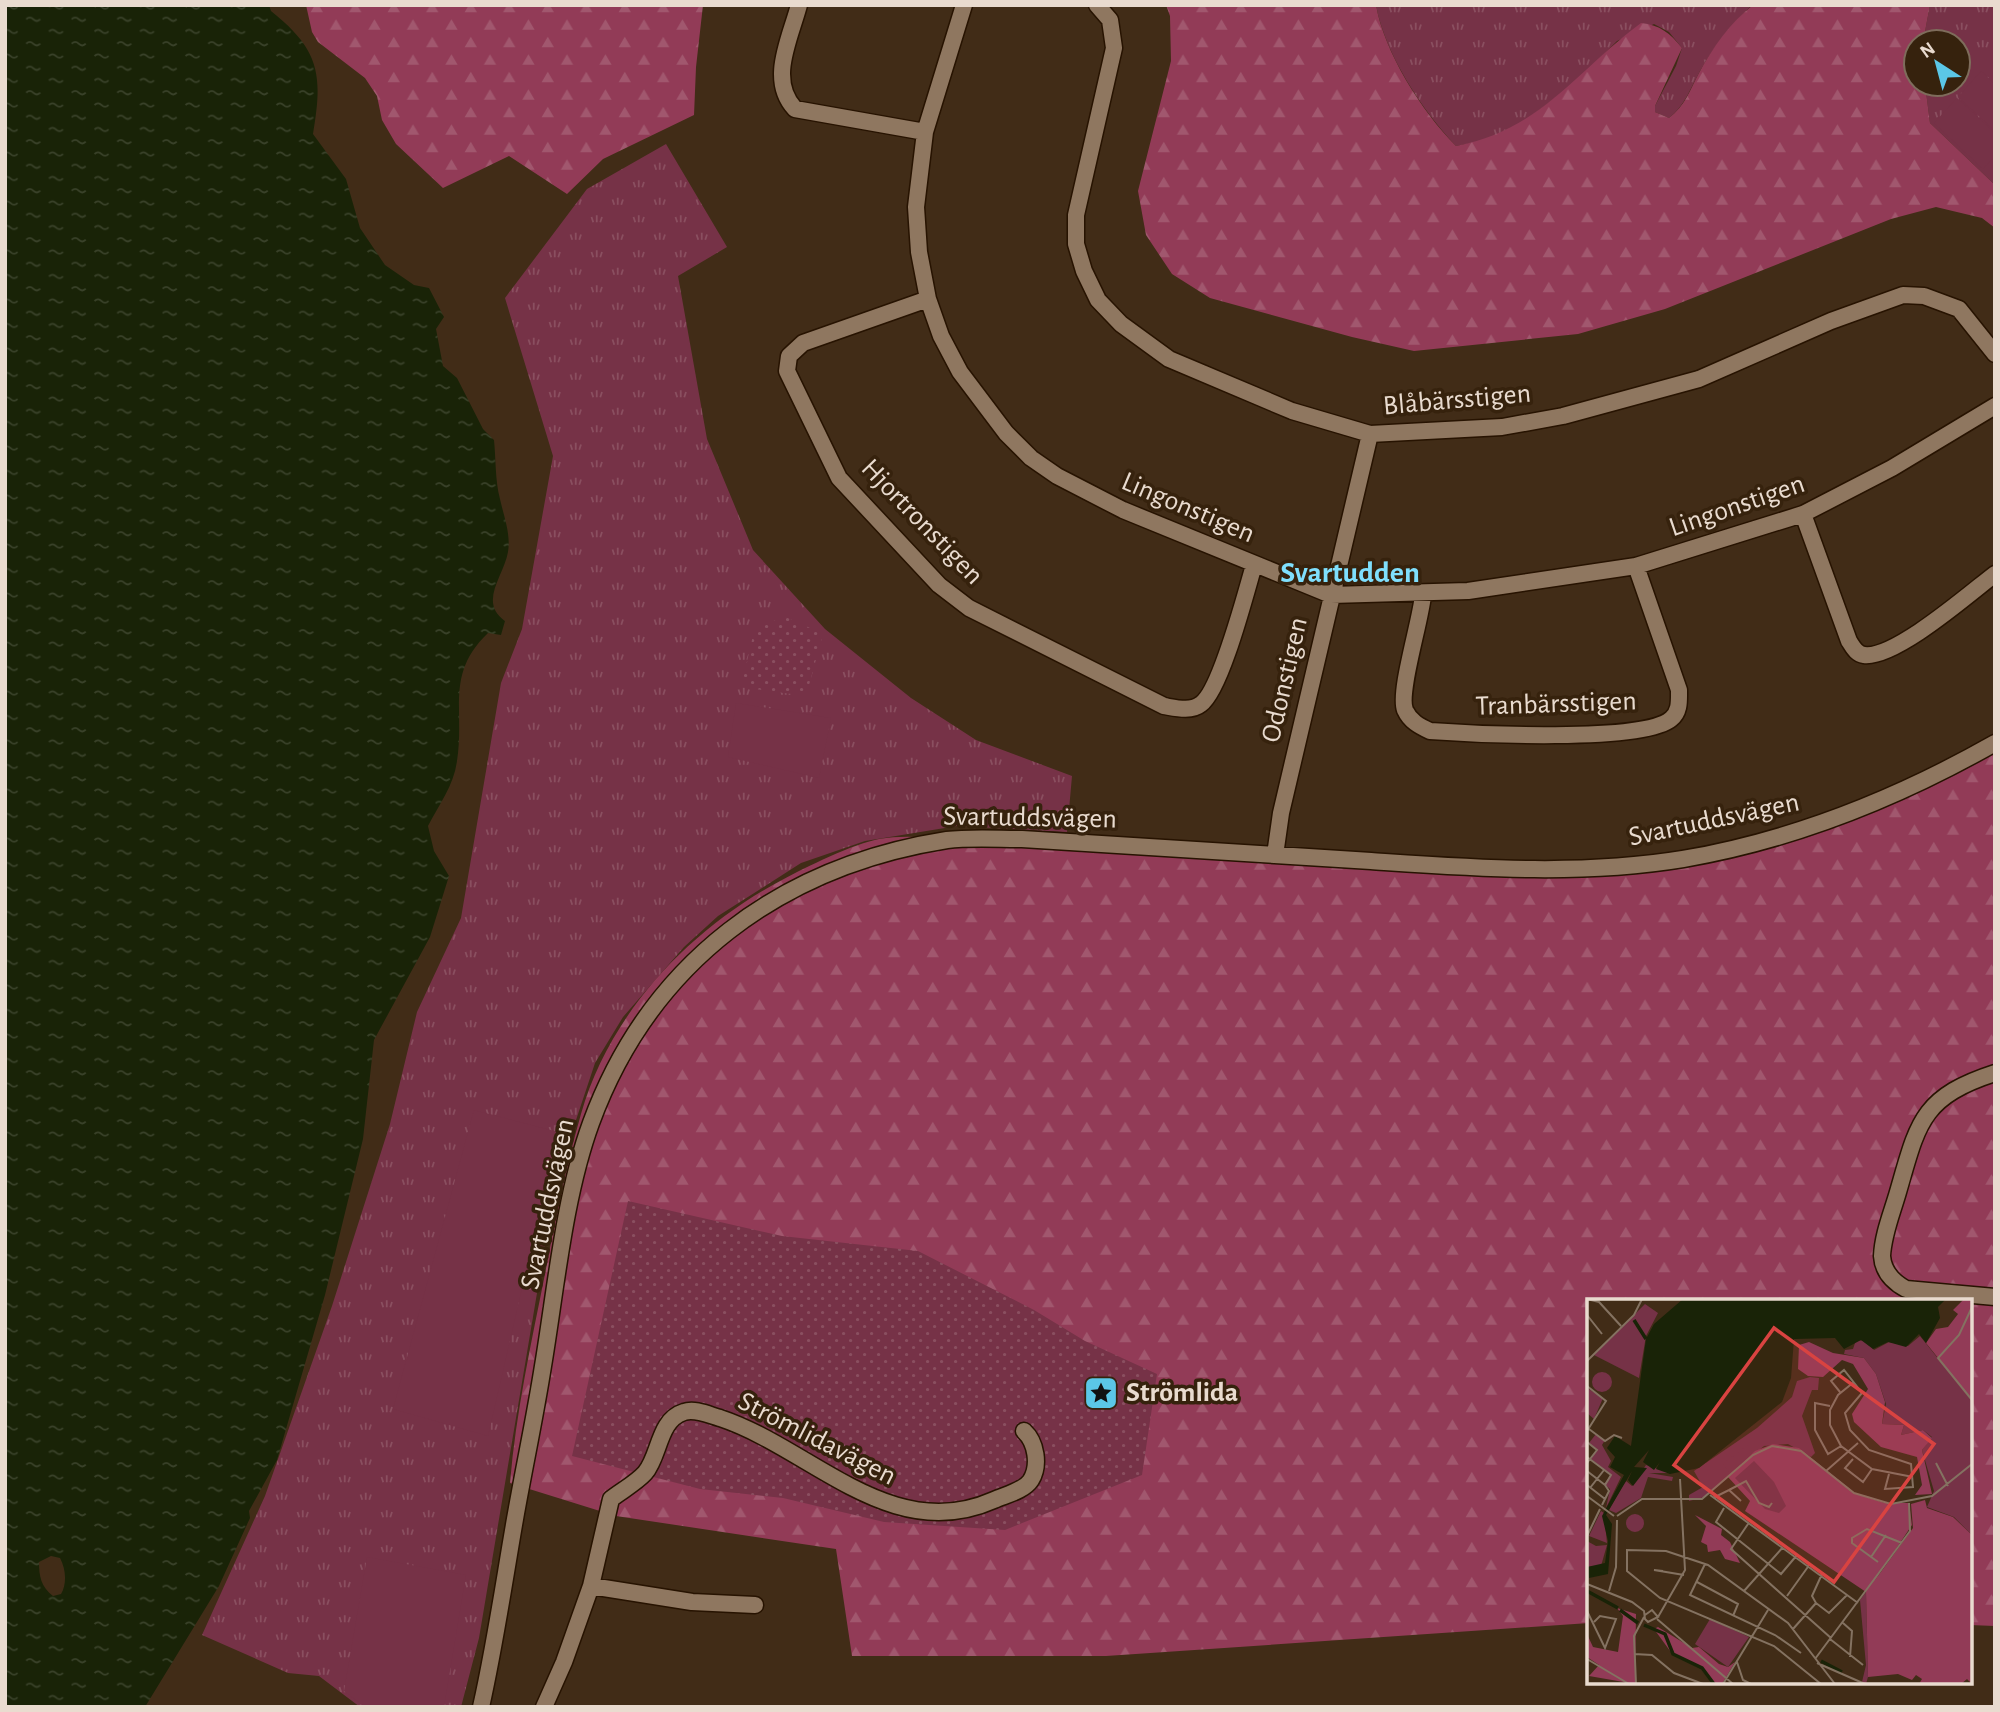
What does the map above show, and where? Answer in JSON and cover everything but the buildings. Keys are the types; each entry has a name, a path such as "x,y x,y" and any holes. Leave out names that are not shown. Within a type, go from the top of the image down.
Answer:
{"street":[{"path":"799,5 780,74 785,99 795,109 925,132"},
{"name":"Lingonstigen","path":"964,5 925,132 916,207 919,251 928,299 941,336 960,372 984,408 1031,458 1085,492 1331,595 1364,592 1423,595 1524,585 1636,566 1803,514 1892,468 1995,406"},
{"name":"Blåbärsstigen","path":"1097,5 1110,20 1114,48 1076,215 1076,244 1084,271 1098,300 1121,324 1168,359 1292,411 1370,434 1502,427 1611,405 1699,379 1842,316 1903,295 1924,296 1959,309 1995,354"},
{"name":"Hjortronstigen","path":"928,299 803,343 789,356 787,371 839,478 939,585 968,608 1164,706 1190,709 1203,703 1214,682 1238,621 1254,565"},
{"name":"Odonstigen","path":"1275,855 1281,813 1370,434"},
{"path":"1803,514 1849,641 1856,652 1865,655 1880,652 1920,631 1995,574"},
{"name":"Tranbärsstigen","path":"1423,595 1421,618 1402,695 1405,709 1413,722 1430,731 1541,737 1646,729 1672,719 1679,708 1679,690 1636,566"},
{"name":"Svartuddsvägen","path":"481,1707 580,1158 611,1075 656,1003 681,974 719,938 793,887 842,865 890,851 951,839 1022,839 1527,870 1633,866 1684,859 1752,844 1831,820 1928,780 1995,743"},
{"path":"1995,1073 1947,1094 1934,1104 1921,1122 1912,1143 1882,1255 1887,1272 1896,1283 1906,1289 1995,1297"},
{"name":"Strömlidavägen","path":"544,1707 564,1662 591,1586 611,1499 644,1474 653,1460 664,1432 673,1419 685,1412 700,1412 730,1422 862,1493 894,1507 919,1512 954,1511 984,1505 1024,1487 1031,1479 1035,1454 1031,1438 1024,1431"},
{"path":"591,1586 692,1602 755,1605"}],"green space":[{"path":"306,5 703,5 694,115 603,159 567,194 509,156 443,188 396,144 382,120 377,96 365,78 318,42 312,32"},
{"path":"1166,5 1376,5 1387,42 1406,80 1430,116 1456,146 1486,138 1535,113 1641,23 1664,31 1682,48 1655,106 1655,112 1669,118 1683,103 1704,63 1723,36 1753,5 1930,5 1926,28 1902,28 1902,98 1927,98 1930,123 1995,185 1995,228 1982,218 1936,207 1891,219 1665,309 1578,334 1414,351 1352,337 1210,298 1172,274 1146,235 1138,191 1171,61 1170,16"},
{"path":"1376,5 1752,5 1717,44 1683,102 1669,118 1655,112 1655,106 1676,66 1682,48 1669,32 1654,24 1617,41 1576,82 1522,123 1483,141 1456,146 1430,116 1396,62"},
{"path":"1930,5 1995,5 1995,185 1930,123 1927,98 1972,98 1972,28 1926,28"},
{"path":"1981,71 1995,84 1995,131 1959,98 1972,98 1972,81"},
{"path":"1957,98 1995,133 1995,156 1983,169 1934,123"},
{"path":"666,144 727,247 678,276 707,439 753,550 825,629 911,698 976,740 1072,776 1067,832 957,826 865,841 801,863 718,916 684,947 623,1017 595,1063 556,1180 479,1638 461,1707 360,1707 319,1676 288,1673 202,1635 265,1496 332,1306 390,1124 417,1012 461,918 501,683 522,629 553,456 505,298 587,189"},
{"path":"786,617 823,634 806,696 741,687 755,627"},
{"path":"736,703 831,718 819,778 728,757"},
{"path":"1995,738 1995,1626 1972,1625 1972,1299 1587,1299 1587,1623 1106,1656 852,1656 836,1549 616,1516 510,1483 524,1378 557,1214 581,1114 594,1077 633,1008 658,977 716,923 782,880 868,842 910,837 1530,871 1787,838"},
{"path":"474,1110 558,1132 488,1436 393,1409"},
{"path":"628,1201 782,1236 918,1251 1034,1310 1085,1341 1157,1374 1142,1475 1005,1530 884,1522 783,1498 700,1489 572,1456"},
{"path":"367,1557 466,1575 444,1707 365,1707 344,1691"}],"water":[{"path":"5,5 269,5 271,11 300,38 314,65 318,95 313,134 346,179 360,228 385,265 414,285 429,288 444,317 436,329 443,366 457,378 483,429 494,440 497,484 509,545 493,597 497,614 505,621 501,635 488,633 475,648 461,678 459,743 455,770 446,795 428,826 434,851 449,876 430,937 374,1040 363,1139 325,1295 277,1460 249,1511 250,1518 219,1586 145,1707 5,1707","holes":["51,1556 60,1558 65,1581 61,1594 53,1596 41,1581 39,1562"]}],"place":[{"name":"Strömlida","path":"1101,1393"}],"district":[{"name":"Svartudden","path":"1350,573"}]}
